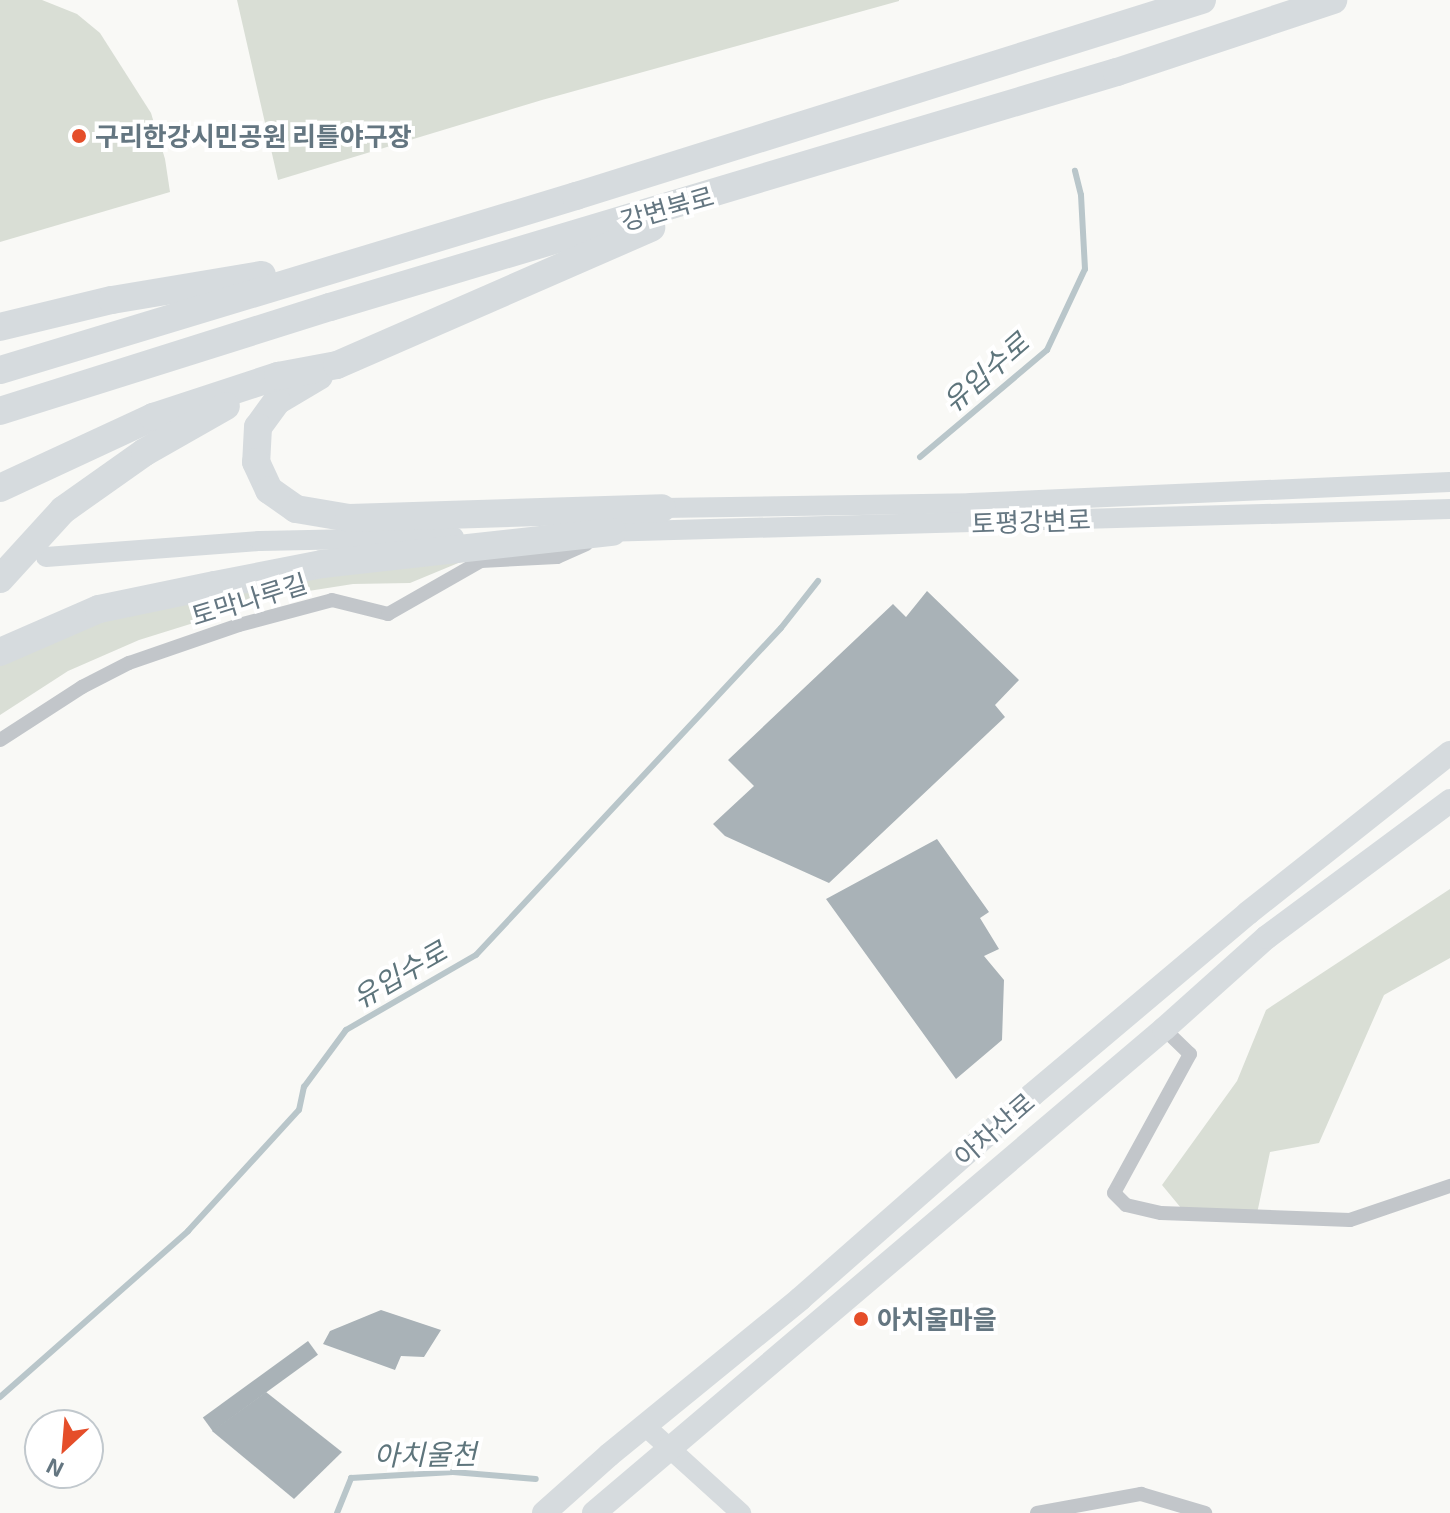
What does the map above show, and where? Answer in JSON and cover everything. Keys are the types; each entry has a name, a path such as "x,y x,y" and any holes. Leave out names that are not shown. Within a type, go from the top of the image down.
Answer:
{"highway":[{"name":"강변북로","path":"0,370 1058,48 1202,0"},
{"name":"강변북로","path":"0,411 330,307 1117,72 1333,0"},
{"path":"662,508 349,518 296,509 269,490 256,462 258,427 277,401 337,365 764,179"},
{"path":"0,327 112,300 374,257"},
{"path":"0,488 153,417 278,376 337,365"},
{"path":"0,579 63,510 145,452 278,376"},
{"path":"0,652 99,609 215,585 336,562 612,532"}],"main road":[{"name":"아차산로","path":"544,1513 800,1299 1068,1064 1248,913 1450,753"},
{"name":"아차산로","path":"594,1513 1164,1029 1267,937 1450,801"}],"street":[{"name":"토평강변로","path":"662,508 970,503 1450,482"},
{"path":"612,532 662,508"},
{"name":"토평강변로","path":"46,557 260,541 1450,509"},
{"name":"토막나루길","path":"0,740 82,687 129,663 239,625 332,600 388,614 481,561 557,557 612,532"},
{"path":"1164,1029 1190,1054 1114,1193 1126,1205 1161,1213 1350,1220 1450,1186"},
{"path":"645,1426 741,1513"},
{"path":"1037,1513 1141,1494 1205,1513"}],"shaded area":[{"name":"구리한강시민공원 리틀야구장","path":"0,0 42,0 77,14 100,33 151,113 165,159 170,192 0,242"},
{"path":"237,0 899,1 542,100 278,180"},
{"path":"480,554 410,583 353,584 283,595 139,640 68,671 0,715 0,657 173,598"},
{"path":"1450,889 1450,958 1384,995 1319,1143 1270,1152 1255,1223 1186,1214 1162,1185 1237,1081 1266,1010"}],"building":[{"path":"927,591 1019,680 995,705 1005,717 829,883 725,836 713,824 754,786 728,760 893,604 906,617"},
{"path":"937,839 989,912 980,918 999,949 984,956 1004,980 1002,1040 956,1079 826,899"},
{"path":"381,1310 441,1330 424,1357 401,1356 395,1370 323,1344 330,1331"},
{"path":"308,1341 318,1355 213,1431 203,1417"},
{"path":"266,1392 342,1452 294,1499 212,1431"}],"waterway":[{"name":"유입수로","path":"920,457 1047,350 1085,269 1081,195 1075,171"},
{"name":"유입수로","path":"0,1397 188,1231 299,1110 304,1087 346,1030 476,955 781,628 818,581"},
{"name":"아치울천","path":"337,1513 351,1478 453,1472 536,1479"}],"place":[{"name":"구리한강시민공원 리틀야구장","path":"79,136"},
{"name":"아치울마을","path":"861,1319"}]}
